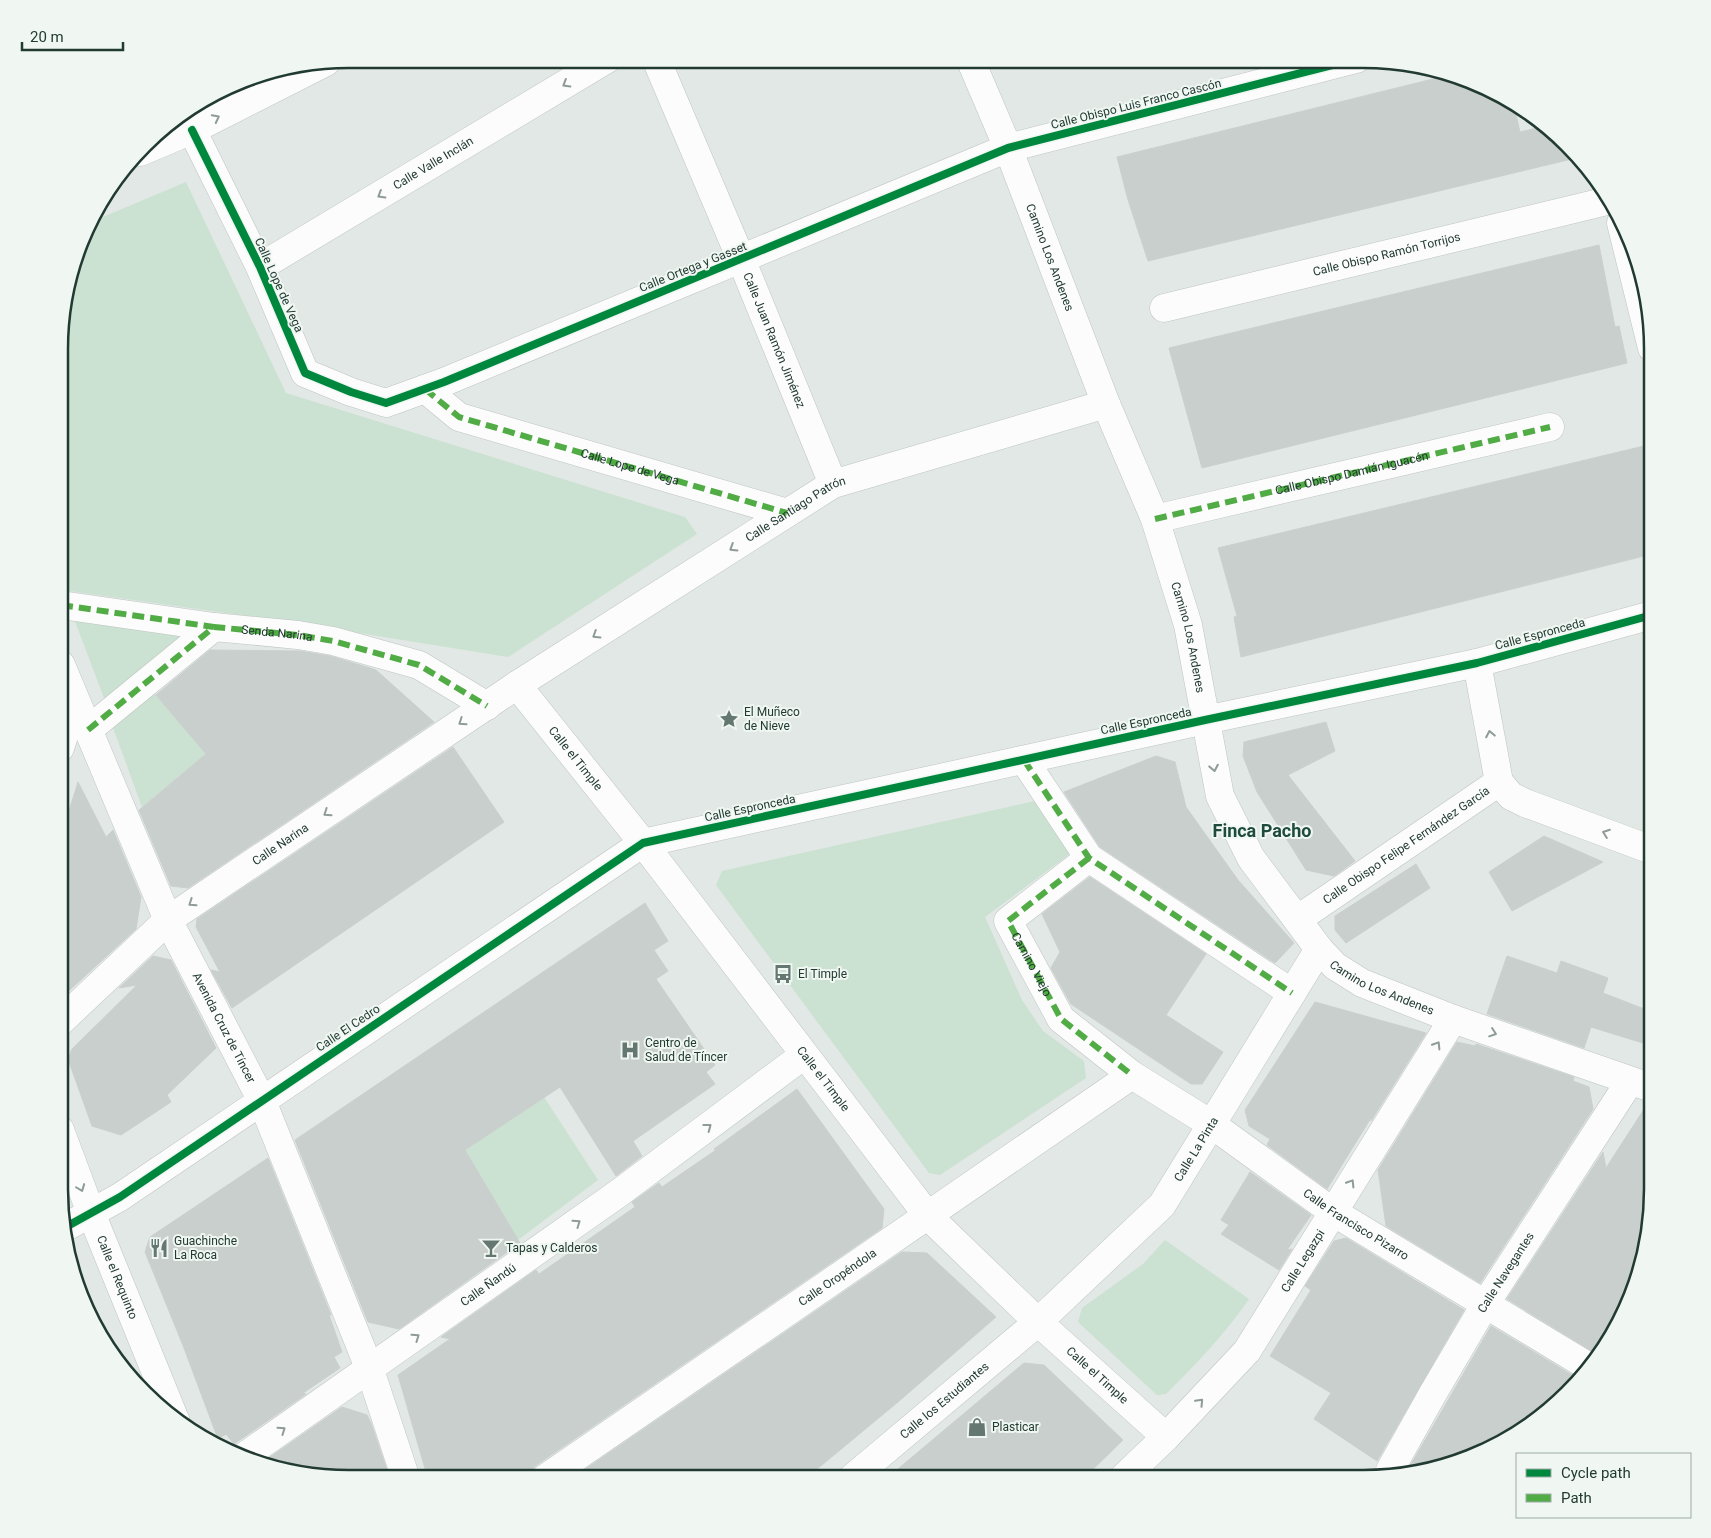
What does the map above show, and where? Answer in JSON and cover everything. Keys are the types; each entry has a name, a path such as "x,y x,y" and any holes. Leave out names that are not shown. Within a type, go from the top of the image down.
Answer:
{"street":[{"name":"Calle Valle Inclán","path":"260,267 593,68"},
{"name":"Calle Juan Ramón Jiménez","path":"660,68 741,259 833,484"},
{"name":"Camino Los Andenes","path":"974,68 1008,148 1106,404 1155,519 1188,625 1220,796 1251,858 1319,948 1335,966 1362,982 1453,1019 1641,1084"},
{"name":"Calle Obispo Luis Franco Cascón","path":"1008,148 1321,68"},
{"path":"154,146 192,130 310,70"},
{"name":"Calle Lope de Vega","path":"192,130 260,267 305,373 351,392 386,403"},
{"name":"Calle Ortega y Gasset","path":"386,403 425,389 1008,148"},
{"name":"Calle Obispo Ramón Torrijos","path":"1164,308 1602,202"},
{"name":"Calle Lope de Vega","path":"425,389 459,417 787,514"},
{"name":"Calle Santiago Patrón","path":"517,685 833,484 1106,404"},
{"name":"Calle Obispo Damián Iguacén","path":"1155,519 1550,427"},
{"name":"Senda Narina","path":"68,606 214,627 325,639 419,665 488,706"},
{"name":"Calle Espronceda","path":"643,843 1205,720 1477,663 1644,617"},
{"path":"88,730 214,627"},
{"path":"1477,663 1499,782"},
{"name":"Avenida Cruz de Tíncer","path":"68,684 168,920 262,1101 370,1370 403,1470"},
{"name":"Calle Narina","path":"68,1014 168,920 517,685"},
{"name":"Calle el Timple","path":"517,685 643,843 928,1216 1038,1322 1166,1437"},
{"path":"68,725 76,702"},
{"path":"1024,760 1089,858 1292,993"},
{"name":"Calle Obispo Felipe Fernández García","path":"1298,920 1499,782 1511,796 1526,803 1644,847"},
{"name":"Calle El Cedro","path":"70,1225 120,1197 643,843"},
{"name":"Camino Viejo","path":"1089,858 1008,922 1061,1019 1132,1075"},
{"name":"Calle La Pinta","path":"1038,1322 1162,1204 1319,948"},
{"name":"Calle Legazpi","path":"1131,1470 1166,1437 1248,1351 1453,1019"},
{"name":"Calle Ñandú","path":"250,1453 370,1370 619,1193 804,1055"},
{"name":"Calle Francisco Pizarro","path":"1132,1075 1211,1124 1333,1212 1584,1364"},
{"name":"Calle Oropéndola","path":"557,1470 1132,1075"},
{"name":"Calle Navegantes","path":"1391,1469 1486,1303 1641,1084"},
{"name":"Calle el Requinto","path":"68,1152 90,1213 170,1407"},
{"name":"Calle los Estudiantes","path":"861,1470 1038,1322"}],"green space":[{"path":"186,182 286,393 685,517 697,534 508,657 297,623 68,591 68,330 77,275 82,258 99,219"},
{"path":"73,616 191,635 107,706"},
{"path":"154,693 206,754 142,807 112,725"},
{"path":"1035,801 1071,853 985,917 1022,1000 1043,1031 1084,1061 1086,1078 940,1175 929,1173 716,885 722,871"},
{"path":"544,1097 598,1180 518,1240 465,1150"},
{"path":"1165,1240 1249,1299 1220,1337 1166,1394 1157,1395 1078,1322 1082,1308 1143,1264"}],"building":[{"path":"1438,78 1487,96 1503,105 1516,113 1520,132 1537,128 1570,159 1148,261 1128,200 1117,157"},
{"path":"1599,245 1615,327 1619,326 1627,363 1202,468 1169,348"},
{"path":"1644,446 1644,556 1241,657 1234,617 1237,616 1218,548"},
{"path":"210,650 300,651 330,656 370,668 376,670 434,722 188,888 171,886 139,810 206,754 156,695"},
{"path":"1326,722 1335,751 1288,775 1355,861 1334,876 1306,870 1257,792 1243,756 1244,742"},
{"path":"453,747 504,822 232,1008 211,970 220,972 196,927 197,919"},
{"path":"1156,756 1175,762 1186,807 1238,880 1294,943 1275,963 1100,847 1064,792"},
{"path":"78,782 106,837 113,830 141,897 136,929 68,992 68,814"},
{"path":"1544,836 1603,862 1512,911 1489,872"},
{"path":"1416,864 1430,888 1346,943 1335,930 1335,916"},
{"path":"1090,877 1206,954 1166,1015 1223,1052 1202,1084 1191,1084 1071,1004 1051,968 1060,952 1042,914"},
{"path":"645,903 668,941 654,950 668,971 656,979 715,1065 706,1072 715,1084 633,1141 642,1156 616,1176 560,1087 465,1150 520,1243 399,1329 368,1322 295,1140"},
{"path":"153,956 171,960 216,1048 167,1095 171,1102 121,1135 92,1126 68,1059 72,1049 137,985 119,988"},
{"path":"1507,956 1557,973 1561,961 1608,978 1603,993 1644,1009 1644,1040 1643,1043 1591,1027 1584,1048 1487,1014"},
{"path":"1315,1002 1426,1033 1327,1189 1267,1145 1270,1139 1249,1126 1245,1110"},
{"path":"1457,1042 1475,1046 1476,1044 1574,1077 1573,1081 1589,1087 1593,1109 1480,1283 1386,1226 1378,1170"},
{"path":"797,1089 884,1209 882,1228 532,1470 425,1470 398,1375 450,1339 441,1337 536,1270 539,1274 635,1207 632,1202 659,1183 662,1187 716,1150 714,1149"},
{"path":"1644,1109 1644,1190 1638,1245 1629,1280 1615,1314 1592,1351 1507,1299 1603,1152 1606,1168"},
{"path":"268,1158 331,1315 329,1315 342,1352 334,1357 340,1368 234,1444 226,1434 218,1439 145,1252 150,1237"},
{"path":"1250,1172 1311,1215 1287,1250 1292,1249 1279,1270 1221,1234 1229,1225 1221,1220"},
{"path":"1346,1238 1464,1310 1377,1461 1314,1419 1331,1393 1270,1356 1311,1290 1305,1286 1334,1241"},
{"path":"902,1252 927,1253 996,1317 816,1470 584,1470"},
{"path":"1491,1326 1573,1376 1534,1413 1487,1442 1453,1456 1410,1466"},
{"path":"1024,1363 1044,1365 1123,1440 1092,1470 897,1470"},
{"path":"342,1407 367,1415 387,1470 330,1470 293,1465 268,1459"}],"marked path":[{"path":"425,389 459,417 787,513"},
{"path":"1155,519 1550,427"},
{"path":"68,606 214,627"},
{"path":"88,730 214,627 298,635 333,641 419,665 487,706"},
{"path":"1024,760 1089,858 1292,993"},
{"path":"1089,858 1008,921 1061,1019 1132,1075"}],"cycle path":[{"path":"192,130 260,267 305,373 351,392 386,403 444,382 1008,148 1321,68"},
{"path":"70,1225 120,1197 643,843 1205,720 1477,663 1644,617"}],"place":[{"name":"El Muñeco de Nieve","path":"729,719"},
{"name":"El Timple","path":"783,974"},
{"name":"Centro de Salud de Tíncer","path":"630,1050"},
{"name":"Guachinche La Roca","path":"159,1248"},
{"name":"Tapas y Calderos","path":"491,1248"},
{"name":"Plasticar","path":"977,1427"}],"district":[{"name":"Finca Pacho","path":"1262,831"}]}
